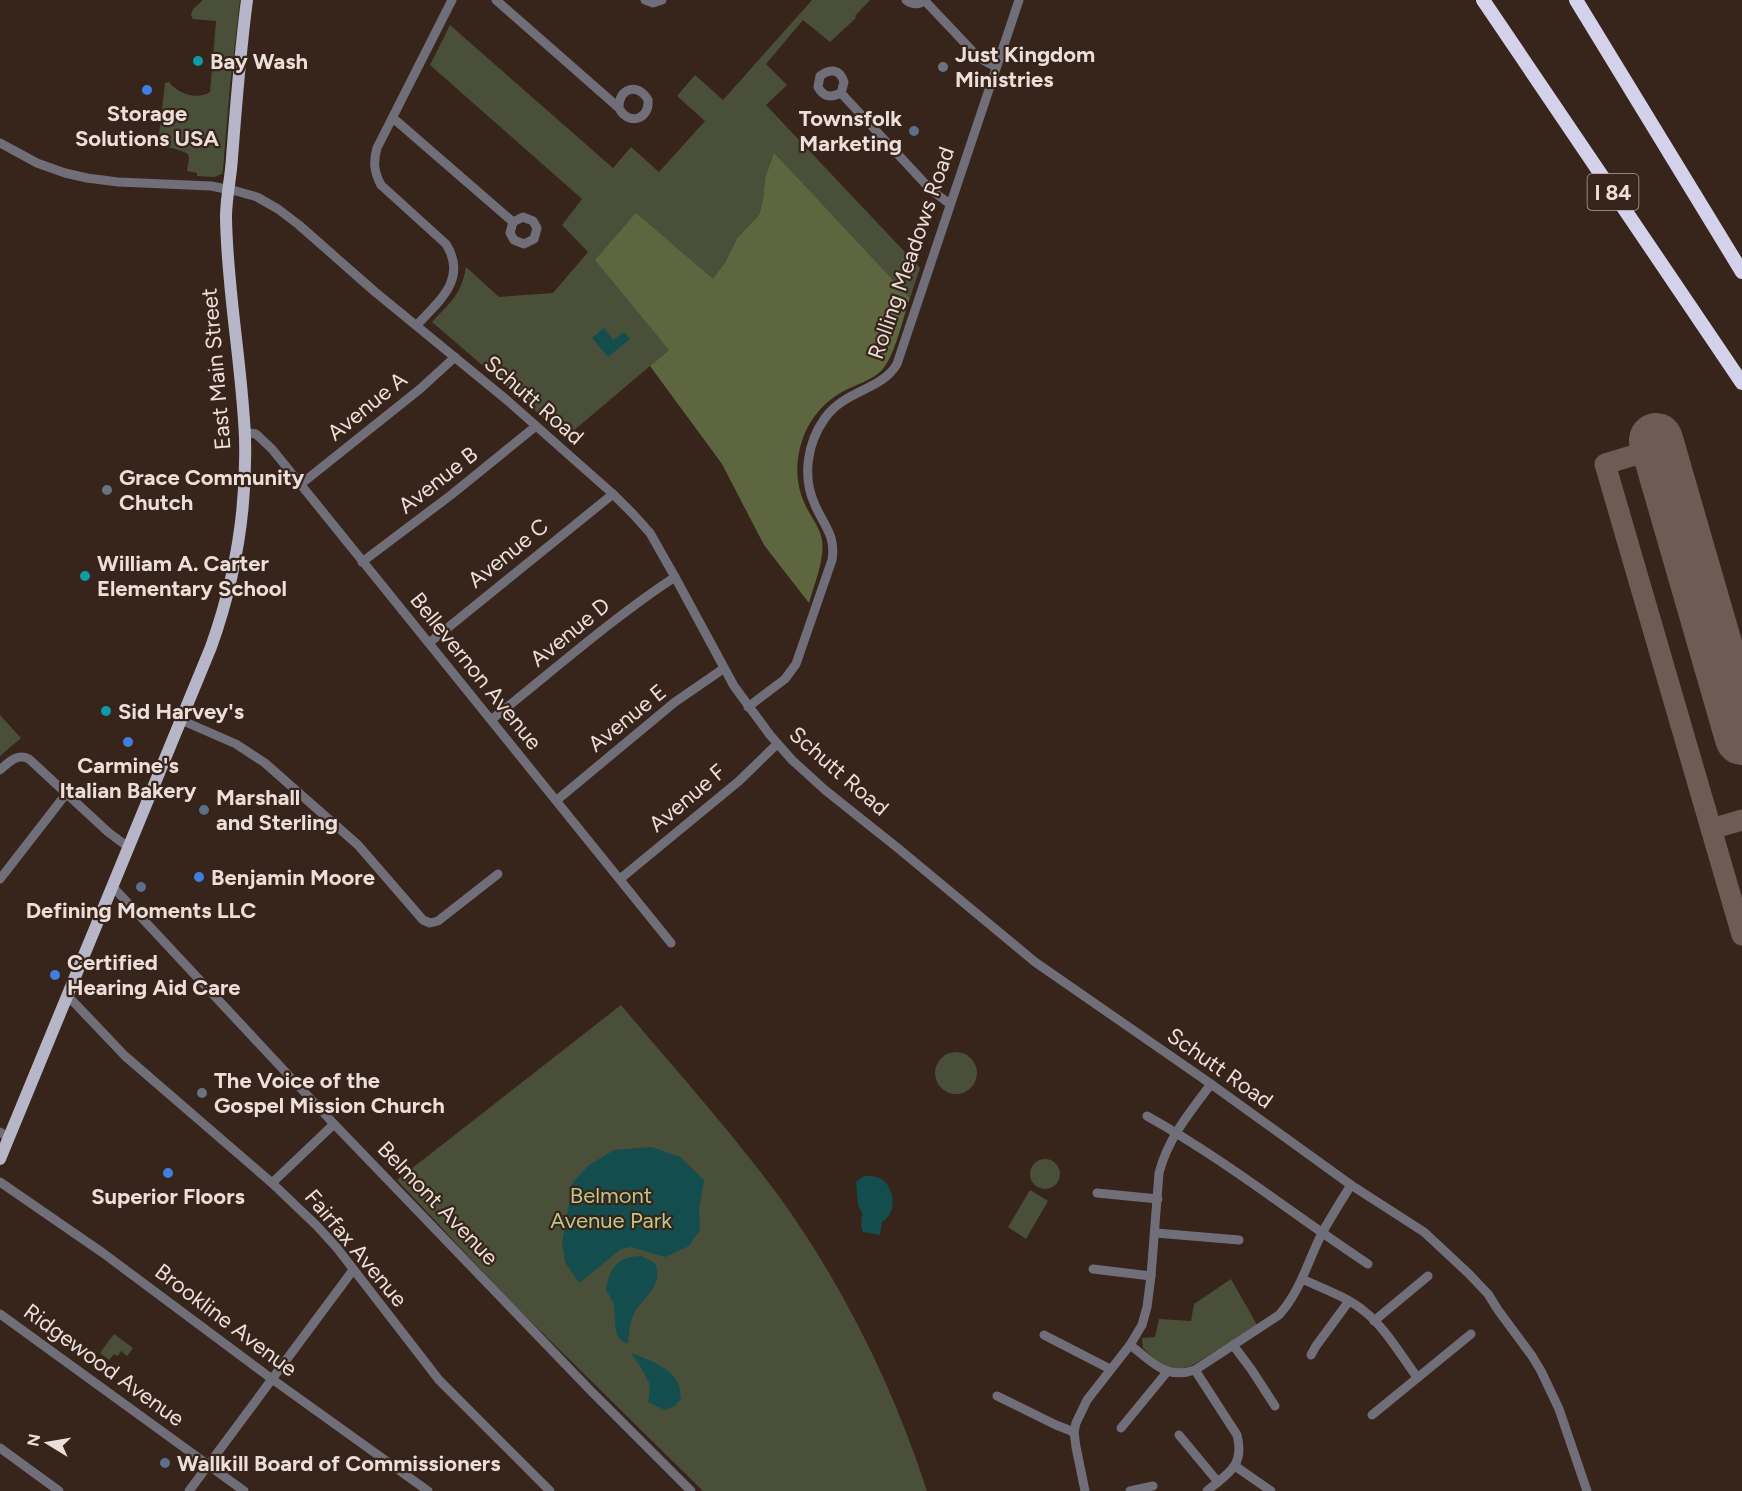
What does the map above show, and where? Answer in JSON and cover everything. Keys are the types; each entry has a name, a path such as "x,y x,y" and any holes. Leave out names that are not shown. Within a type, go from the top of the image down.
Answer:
{"highway":[{"name":"I 84","path":"1484,0 1742,383"},
{"path":"1576,0 1742,272"}],"main road":[{"name":"East Main Street","path":"0,1158 4,1135 67,995 211,647 230,586 240,530 245,469 244,432 227,256 226,213 247,0"}],"street":[{"path":"417,325 451,285 454,262 446,244 391,195 378,179 375,158 377,148 452,0"},
{"path":"496,0 619,108"},
{"path":"645,0 653,3 662,0"},
{"path":"906,0 918,4 925,1 979,58 996,67"},
{"name":"Rolling Meadows Road","path":"748,707 785,679 796,664 832,560 832,538 815,506 808,485 808,462 814,439 825,418 839,403 854,393 883,380 897,364 1019,0"},
{"path":"841,93 931,190 950,204"},
{"path":"393,118 513,222"},
{"name":"Schutt Road","path":"0,143 37,163 87,178 118,182 211,186 257,197 299,225 394,308 455,357 613,494 650,533 723,669 748,707 792,760 1035,962 1351,1185 1424,1232 1468,1273 1488,1294 1532,1356 1550,1388 1568,1431 1587,1491"},
{"name":"Avenue A","path":"301,484 420,389 455,357"},
{"name":"Avenue B","path":"362,561 451,495 536,426"},
{"name":"Bellevernon Avenue","path":"244,432 256,434 261,438 301,484 671,943"},
{"name":"Avenue C","path":"429,643 613,494"},
{"name":"Avenue D","path":"491,720 610,624 675,577"},
{"name":"Avenue E","path":"556,800 675,702 723,669"},
{"path":"181,720 236,744 265,763 358,845 423,920 430,923 438,921 498,874"},
{"name":"Avenue F","path":"620,879 739,781 777,744"},
{"path":"0,770 16,757 24,756 29,759 108,832 128,847"},
{"path":"0,879 66,794"},
{"name":"Belmont Avenue","path":"112,886 334,1124 591,1391 691,1491"},
{"name":"Fairfax Avenue","path":"67,995 125,1056 272,1183 317,1226 439,1380 550,1491"},
{"path":"1082,1490 1074,1432 1076,1423 1088,1400 1130,1345 1142,1325 1151,1276 1162,1160 1175,1132 1211,1084"},
{"path":"1146,1116 1251,1181 1322,1234 1368,1264"},
{"path":"272,1183 334,1124"},
{"name":"Brookline Avenue","path":"0,1182 103,1253 272,1379 428,1491"},
{"path":"1130,1345 1167,1372 1183,1374 1195,1370 1279,1316 1287,1307 1322,1234 1351,1185"},
{"path":"1097,1193 1158,1199"},
{"path":"1156,1233 1239,1240"},
{"path":"1093,1269 1151,1276"},
{"path":"189,1491 353,1270"},
{"path":"1374,1321 1428,1276"},
{"path":"1302,1279 1365,1311 1417,1377"},
{"path":"1311,1355 1349,1301"},
{"name":"Ridgewood Avenue","path":"0,1314 244,1491"},
{"path":"1372,1415 1471,1334"},
{"path":"1044,1335 1110,1369"},
{"path":"1233,1345 1275,1406"},
{"path":"1195,1370 1237,1435 1240,1453 1231,1472 1208,1491"},
{"path":"1121,1428 1167,1372"},
{"path":"997,1396 1074,1432"},
{"path":"1179,1436 1218,1482"},
{"path":"0,1448 59,1491"},
{"path":"1235,1466 1271,1491"},
{"path":"1130,1491 1153,1486"}],"green space":[{"path":"203,0 240,0 223,169 222,174 214,177 197,176 197,173 187,171 188,154 158,144 165,83 169,82 182,93 194,96 210,92 216,21 193,19 191,15 193,9"},
{"path":"812,0 870,0 855,16 856,18 830,42 803,20 766,64 787,85 766,105 920,268 910,298 774,154 765,178 759,215 737,238 724,264 669,350 566,437 432,322 458,292 466,267 499,297 553,293 588,252 562,225 582,199 430,65 450,25 613,168 631,147 659,172 705,121 677,96 695,75 723,100"},
{"path":"774,153 910,298 887,364 871,378 842,392 820,409 805,432 799,450 797,468 801,495 820,532 823,548 821,564 809,603 764,545 722,464 650,366 669,350 595,260 636,213 713,279 724,264 737,238 759,215 765,178"},
{"path":"0,715 21,738 0,756"},
{"name":"Belmont Avenue Park","path":"621,1005 721,1122 802,1229 864,1337 899,1413 927,1491 703,1491 516,1307 397,1180"},
{"path":"956,1052 964,1053 971,1058 976,1065 976,1081 971,1088 964,1093 956,1094 948,1093 941,1088 936,1081 935,1073 936,1065 941,1058 948,1053"},
{"path":"1045,1159 1051,1160 1059,1168 1059,1180 1051,1188 1045,1189 1039,1188 1031,1180 1030,1174 1031,1168 1039,1160"},
{"path":"1030,1190 1048,1201 1026,1239 1008,1227"},
{"path":"1231,1279 1257,1325 1187,1367 1166,1366 1143,1348 1142,1338 1155,1337 1159,1319 1191,1321 1194,1304"},
{"path":"114,1334 133,1348 127,1356 121,1351 118,1356 114,1354 109,1360 100,1353"}],"water":[{"path":"604,328 613,340 624,332 630,339 608,357 592,338"},
{"path":"652,1147 680,1157 704,1180 699,1209 700,1230 689,1246 665,1257 631,1247 621,1249 579,1283 565,1262 562,1242 573,1182 589,1165 614,1150"},
{"path":"864,1176 882,1179 893,1199 892,1210 882,1222 880,1235 863,1232 861,1226 862,1213 858,1205 856,1182"},
{"path":"641,1256 655,1263 657,1279 633,1316 628,1344 622,1341 616,1333 613,1303 606,1290 610,1275 620,1261"},
{"path":"631,1353 659,1365 676,1379 681,1399 675,1406 665,1410 648,1402 650,1385"}],"taxiway":[{"path":"1658,448 1605,464 1742,935"},
{"path":"1711,829 1742,820"}],"runway":[{"path":"1656,440 1742,738"}],"place":[{"name":"Bay Wash","path":"198,61"},
{"name":"Just Kingdom Ministries","path":"943,67"},
{"name":"Storage Solutions USA","path":"147,90"},
{"name":"Townsfolk Marketing","path":"914,131"},
{"name":"Grace Community Chutch","path":"107,490"},
{"name":"William A. Carter Elementary School","path":"85,576"},
{"name":"Sid Harvey's","path":"106,711"},
{"name":"Carmine's Italian Bakery","path":"128,742"},
{"name":"Marshall and Sterling","path":"204,810"},
{"name":"Benjamin Moore","path":"199,877"},
{"name":"Defining Moments LLC","path":"141,887"},
{"name":"Certified Hearing Aid Care","path":"55,975"},
{"name":"The Voice of the Gospel Mission Church","path":"202,1093"},
{"name":"Superior Floors","path":"168,1173"},
{"name":"Wallkill Board of Commissioners","path":"165,1463"}]}
